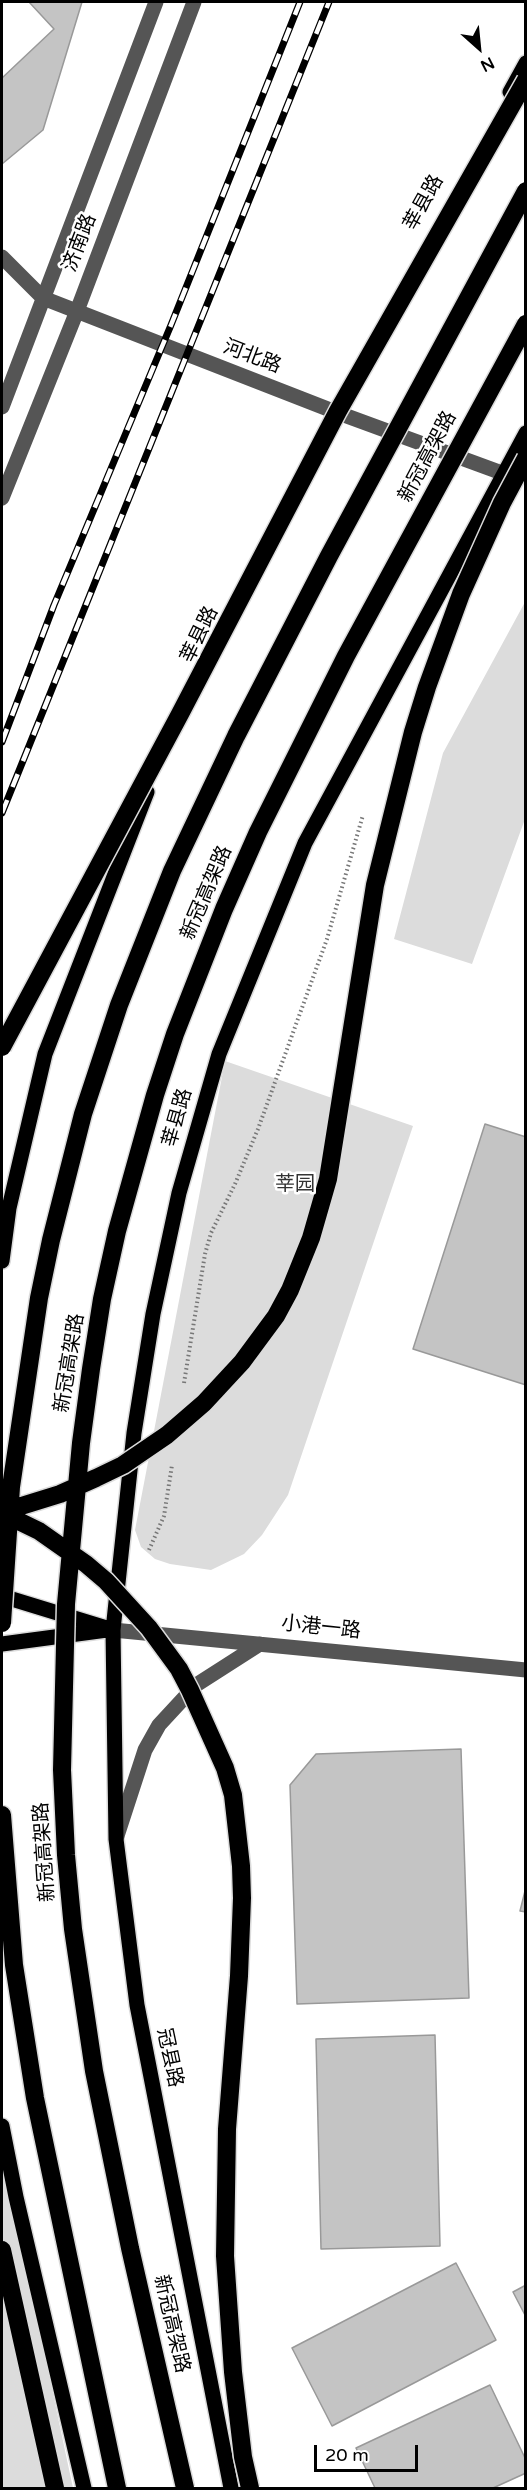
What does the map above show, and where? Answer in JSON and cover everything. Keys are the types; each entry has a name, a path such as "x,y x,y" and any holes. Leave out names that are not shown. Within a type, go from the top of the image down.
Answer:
{"highway":[{"path":"2,1047 180,714 338,411 525,80"},
{"name":"新冠高架路","path":"2,1623 11,1487 39,1298 51,1240 83,1114 118,1005 172,871 236,736 329,556 525,191"},
{"name":"新冠高架路","path":"185,2488 96,2083 82,2001 66,1855 62,1770 66,1604 80,1454 91,1369 102,1299 117,1231 152,1105 175,1034 224,909 258,832 346,656 525,324"},
{"path":"2,1512 60,1494 96,1478 123,1465 167,1435 204,1403 242,1362 276,1316 290,1290 311,1238 328,1179 373,896 413,732 461,594 525,458"},
{"path":"2,1512 39,1531 86,1564 106,1581 149,1628 179,1669 190,1690 225,1768 233,1795 241,1857 242,1898 227,2128 225,2256 234,2382 250,2488"},
{"name":"新冠高架路","path":"2,1815 14,1965 31,2077 72,2284 117,2488"},
{"path":"2,2250 55,2488"}],"main road":[{"name":"莘县路","path":"2,1261 9,1208 45,1054 138,811 333,411 525,63"},
{"name":"莘县路","path":"113,1630 134,1433 153,1314 179,1193 219,1054 306,843 525,433"},
{"path":"2,1596 113,1630"},
{"path":"2,1644 113,1630"},
{"name":"冠县路","path":"113,1630 116,1839 136,2005 231,2488"},
{"path":"2,2126 16,2197 84,2488"}],"street":[{"name":"济南路","path":"2,407 156,2"},
{"name":"济南路","path":"2,498 77,311 194,2"},
{"name":"河北路","path":"2,257 43,298 333,411 502,473"},
{"name":"小港一路","path":"113,1630 525,1670"},
{"path":"116,1839 145,1750 159,1725 196,1685 260,1644"}],"path":[{"path":"183,1391 205,1254 211,1233 235,1184 262,1118 327,939 360,819 366,809"},
{"path":"145,1558 164,1516 173,1459"}],"green space":[{"path":"525,602 525,819 472,964 394,939 443,753"},
{"name":"莘园","path":"225,1061 413,1126 288,1495 262,1535 244,1554 211,1570 170,1564 155,1559 141,1547 135,1530"},
{"path":"2,2153 73,2488 2,2488"}],"building":[{"path":"2,2 82,2 43,130 2,164"},
{"path":"2,2 29,2 54,29 2,78"},
{"path":"485,1124 526,1137 526,1385 413,1349"},
{"path":"461,1749 469,1998 297,2004 290,1785 316,1754"},
{"path":"526,1887 526,1912 520,1911"},
{"path":"435,2035 440,2246 321,2249 316,2039"},
{"path":"456,2263 496,2340 332,2426 292,2348"},
{"path":"526,2285 526,2317 513,2292"},
{"path":"490,2385 526,2460 526,2473 493,2488 375,2488 356,2448"}],"railway":[{"path":"2,742 54,605 171,325 300,2"},
{"path":"2,813 329,2"}]}
